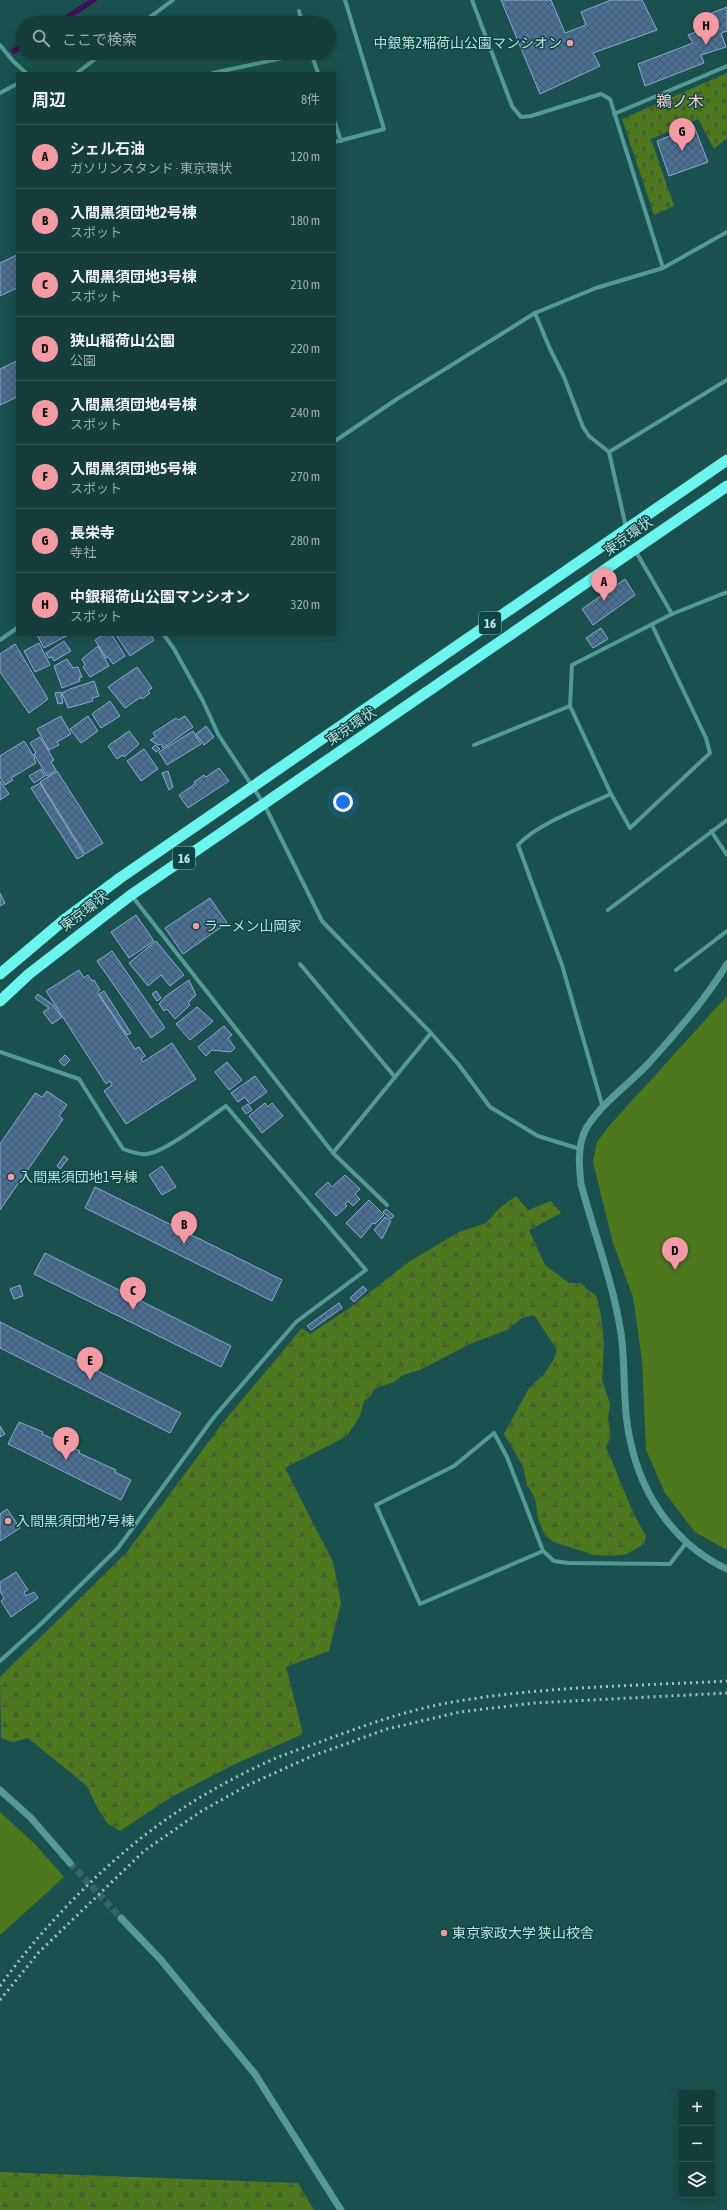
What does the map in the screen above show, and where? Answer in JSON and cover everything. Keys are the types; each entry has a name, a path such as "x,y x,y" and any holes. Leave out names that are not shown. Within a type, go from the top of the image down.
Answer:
{"highway":[{"name":"東京環状","path":"0,974 64,920 120,878 626,527 727,460"},
{"name":"東京環状","path":"0,1001 28,974 131,894 727,486"}],"street":[{"path":"151,16 173,0"},
{"path":"336,142 384,129 345,0"},
{"path":"472,0 512,106 521,117 531,116 601,94 610,99 663,268"},
{"path":"299,11 300,16"},
{"path":"0,45 13,61 25,72"},
{"path":"78,72 94,60"},
{"path":"218,72 273,60"},
{"path":"313,60 318,72"},
{"path":"614,114 727,66"},
{"path":"0,93 16,85"},
{"path":"336,126 341,141"},
{"path":"336,440 397,399 535,313 596,288 663,268 727,232"},
{"path":"535,313 550,349 564,376 583,427 590,436 609,452 626,527"},
{"path":"609,452 727,380"},
{"path":"635,550 672,614"},
{"path":"652,626 706,738 710,753 630,828 611,794 570,706 572,665 652,626 672,614 727,592"},
{"path":"0,640 16,629"},
{"path":"165,636 174,648 203,701 218,734 264,804 322,920 431,1033 459,1065 490,1108 538,1136 580,1149"},
{"path":"474,745 570,706"},
{"path":"603,1108 562,965 518,845 524,838 611,794"},
{"path":"608,910 727,820"},
{"path":"711,831 727,855"},
{"path":"131,894 333,1153 387,1205"},
{"path":"676,970 727,931"},
{"path":"300,964 395,1077"},
{"path":"727,964 713,986 648,1064 603,1108 586,1128 580,1149 581,1184 615,1304 621,1334 630,1444 640,1474 658,1510 686,1543 707,1559 727,1568"},
{"path":"333,1153 431,1033"},
{"path":"0,1052 79,1079 124,1148 131,1153 148,1154 174,1142 226,1106 366,1270 296,1322 214,1417 118,1548 42,1623 0,1661"},
{"path":"543,1551 420,1604 376,1505 454,1466 494,1433 508,1457 543,1551 554,1561 568,1564 670,1564 686,1543"},
{"path":"0,1790 31,1818 70,1863"},
{"path":"121,1918 160,1960 254,2074 341,2210"}],"green space":[{"path":"727,73 727,138 714,149 698,119 651,139 674,206 654,215 622,119"},
{"path":"727,996 727,1550 695,1532 665,1493 646,1450 642,1360 633,1297 613,1243 593,1162 597,1142 610,1125"},
{"path":"516,1196 528,1210 551,1201 561,1213 529,1230 545,1265 569,1283 580,1283 597,1297 604,1343 602,1380 610,1404 608,1419 611,1436 606,1447 629,1503 646,1536 644,1544 627,1554 611,1556 594,1555 554,1542 545,1536 538,1518 535,1498 527,1485 523,1466 504,1434 529,1388 544,1374 554,1359 557,1350 534,1315 522,1318 507,1330 470,1344 420,1370 403,1375 394,1382 374,1389 370,1397 364,1401 360,1416 347,1436 285,1468 333,1562 341,1603 329,1651 286,1667 303,1734 235,1764 173,1796 120,1831 107,1823 98,1809 87,1786 28,1738 13,1742 1,1738 0,1677 127,1552 221,1425 302,1328 310,1334 351,1307 410,1261 459,1232 486,1223 500,1208"},
{"path":"0,1812 34,1843 64,1877 0,1935"},
{"path":"0,2172 298,2183 314,2210 0,2210"}],"building":[{"name":"中銀第2稲荷山公園マンシオン","path":"501,0 551,0 565,33 586,25 581,12 611,0 642,0 657,30 593,53 600,66 540,94"},
{"path":"727,7 727,31 721,33 726,47 701,55 704,63 645,86 638,64 693,43 688,35 707,27 704,16"},
{"path":"694,126 708,162 669,176 657,141"},
{"path":"16,255 16,288 0,296 0,263"},
{"path":"16,361 16,397 0,405 0,369"},
{"path":"625,579 635,595 593,625 582,609"},
{"path":"601,628 608,639 593,648 586,638"},
{"path":"38,636 66,636 44,648"},
{"path":"101,636 113,636 125,656 113,664 108,657 106,658 95,640"},
{"path":"117,636 152,636 154,640 130,656"},
{"path":"64,641 71,651 54,661 52,657 49,658 46,653"},
{"path":"39,643 50,665 35,672 24,651"},
{"path":"15,644 48,699 29,713 0,672 0,654"},
{"path":"98,646 109,666 90,677 83,667 85,665 82,659"},
{"path":"67,659 73,668 78,667 82,677 79,678 80,681 62,688 54,666"},
{"path":"137,667 152,688 148,691 150,693 142,699 141,697 125,708 108,687"},
{"path":"94,681 99,696 92,698 93,701 68,708 62,693"},
{"path":"61,692 63,703 58,704 55,693"},
{"path":"110,701 120,716 101,728 92,714"},
{"path":"61,716 71,734 57,742 59,745 49,750 37,729"},
{"path":"88,716 98,731 81,743 70,729"},
{"path":"185,716 193,727 163,748 161,744 158,745 150,740 156,737 153,733 176,718 178,720"},
{"path":"206,726 214,737 204,745 196,734"},
{"path":"129,731 139,744 124,757 123,755 117,759 108,746"},
{"path":"193,731 201,744 167,765 159,752"},
{"path":"40,737 54,760 51,762 56,770 47,776 34,754 36,753 30,743"},
{"path":"24,741 35,758 36,763 11,778 13,780 5,785 0,777 0,756"},
{"path":"155,745 160,749 156,752 152,748"},
{"path":"144,749 158,769 141,781 127,761"},
{"path":"219,768 229,781 188,808 179,795 195,784 194,782 204,775 206,777"},
{"path":"41,769 45,776 34,783 29,776"},
{"path":"57,771 103,843 85,854 40,782"},
{"path":"168,771 173,787 169,790 162,773"},
{"path":"0,781 9,794 0,800"},
{"path":"40,783 84,855 77,859 31,788"},
{"path":"0,893 5,903 0,906"},
{"name":"ラーメン山岡家","path":"210,898 227,923 183,954 165,928"},
{"path":"136,915 154,941 129,958 111,932"},
{"path":"156,941 184,975 170,986 161,975 148,986 129,963"},
{"path":"112,951 165,1028 151,1038 97,961"},
{"path":"79,970 84,978 88,975 92,981 94,980 100,990 97,992 135,1049 139,1047 145,1056 141,1059 143,1062 172,1043 196,1079 126,1124 104,1091 112,1085 110,1081 106,1084 46,991"},
{"path":"189,980 196,995 188,1003 190,1005 175,1019 167,1009 164,1011 159,1004 166,996"},
{"path":"104,991 131,1033 127,1035 99,994"},
{"path":"156,991 161,998 157,1001 152,994"},
{"path":"38,994 53,1005 62,1017 52,1024 43,1012 49,1008 35,998"},
{"path":"197,1007 213,1021 190,1040 176,1024"},
{"path":"224,1026 232,1035 228,1038 235,1048 231,1052 212,1050 206,1056 198,1047"},
{"path":"65,1055 70,1060 64,1066 59,1061"},
{"path":"227,1062 242,1080 229,1090 215,1072"},
{"path":"255,1076 267,1092 250,1104 245,1097 238,1102 231,1093"},
{"name":"入間黒須団地1号棟","path":"47,1091 67,1105 59,1116 63,1119 0,1210 0,1144 35,1093 42,1097"},
{"path":"265,1103 268,1107 272,1103 283,1116 262,1133 249,1116"},
{"path":"248,1104 252,1110 246,1114 242,1108"},
{"path":"64,1156 68,1159 60,1169 57,1166"},
{"path":"162,1166 176,1187 162,1195 149,1175"},
{"path":"345,1175 360,1189 355,1194 360,1199 353,1206 348,1201 345,1204 347,1206 336,1216 315,1194 328,1182 332,1187"},
{"path":"95,1187 282,1280 272,1301 85,1208"},
{"path":"369,1200 384,1215 375,1224 373,1223 361,1238 346,1223"},
{"path":"386,1209 394,1216 391,1219 383,1212"},
{"path":"385,1217 391,1221 382,1239 374,1230"},
{"path":"45,1253 231,1346 221,1367 34,1274"},
{"path":"20,1285 23,1296 14,1299 10,1289"},
{"path":"363,1286 367,1290 354,1302 350,1298"},
{"path":"339,1303 342,1308 311,1330 307,1326"},
{"path":"0,1322 181,1413 170,1433 0,1348"},
{"path":"19,1422 43,1432 42,1434 80,1451 79,1453 116,1470 115,1472 131,1480 121,1500 8,1444"},
{"path":"0,1426 5,1434 0,1437"},
{"name":"入間黒須団地7号棟","path":"7,1509 20,1528 0,1541 0,1514"},
{"path":"16,1572 28,1590 24,1592 26,1596 34,1592 38,1598 11,1617 1,1601 4,1598 0,1591 0,1582"}],"waterway":[{"path":"69,16 94,0"}],"tunnel":[{"path":"70,1863 121,1918"}],"railway":[{"path":"0,1986 38,1938 82,1890 130,1847 155,1827 200,1797 271,1760 360,1727 426,1708 459,1701 559,1689 727,1681"},
{"path":"0,2000 39,1952 144,1851 200,1812 246,1786 312,1756 387,1729 460,1712 534,1703 727,1693"}],"place":[{"name":"中銀第2稲荷山公園マンシオン","path":"570,43"},
{"name":"中銀稲荷山公園マンシオン","path":"706,45"},
{"name":"長栄寺","path":"682,151"},
{"name":"シェル石油","path":"604,601"},
{"name":"ラーメン山岡家","path":"196,926"},
{"name":"入間黒須団地1号棟","path":"11,1177"},
{"name":"入間黒須団地2号棟","path":"184,1244"},
{"name":"狭山稲荷山公園","path":"675,1270"},
{"name":"入間黒須団地3号棟","path":"133,1310"},
{"name":"入間黒須団地4号棟","path":"90,1380"},
{"name":"入間黒須団地5号棟","path":"66,1460"},
{"name":"入間黒須団地7号棟","path":"8,1521"},
{"name":"東京家政大学 狭山校舎","path":"444,1933"}],"district":[{"name":"鵜ノ木","path":"680,101"}]}
